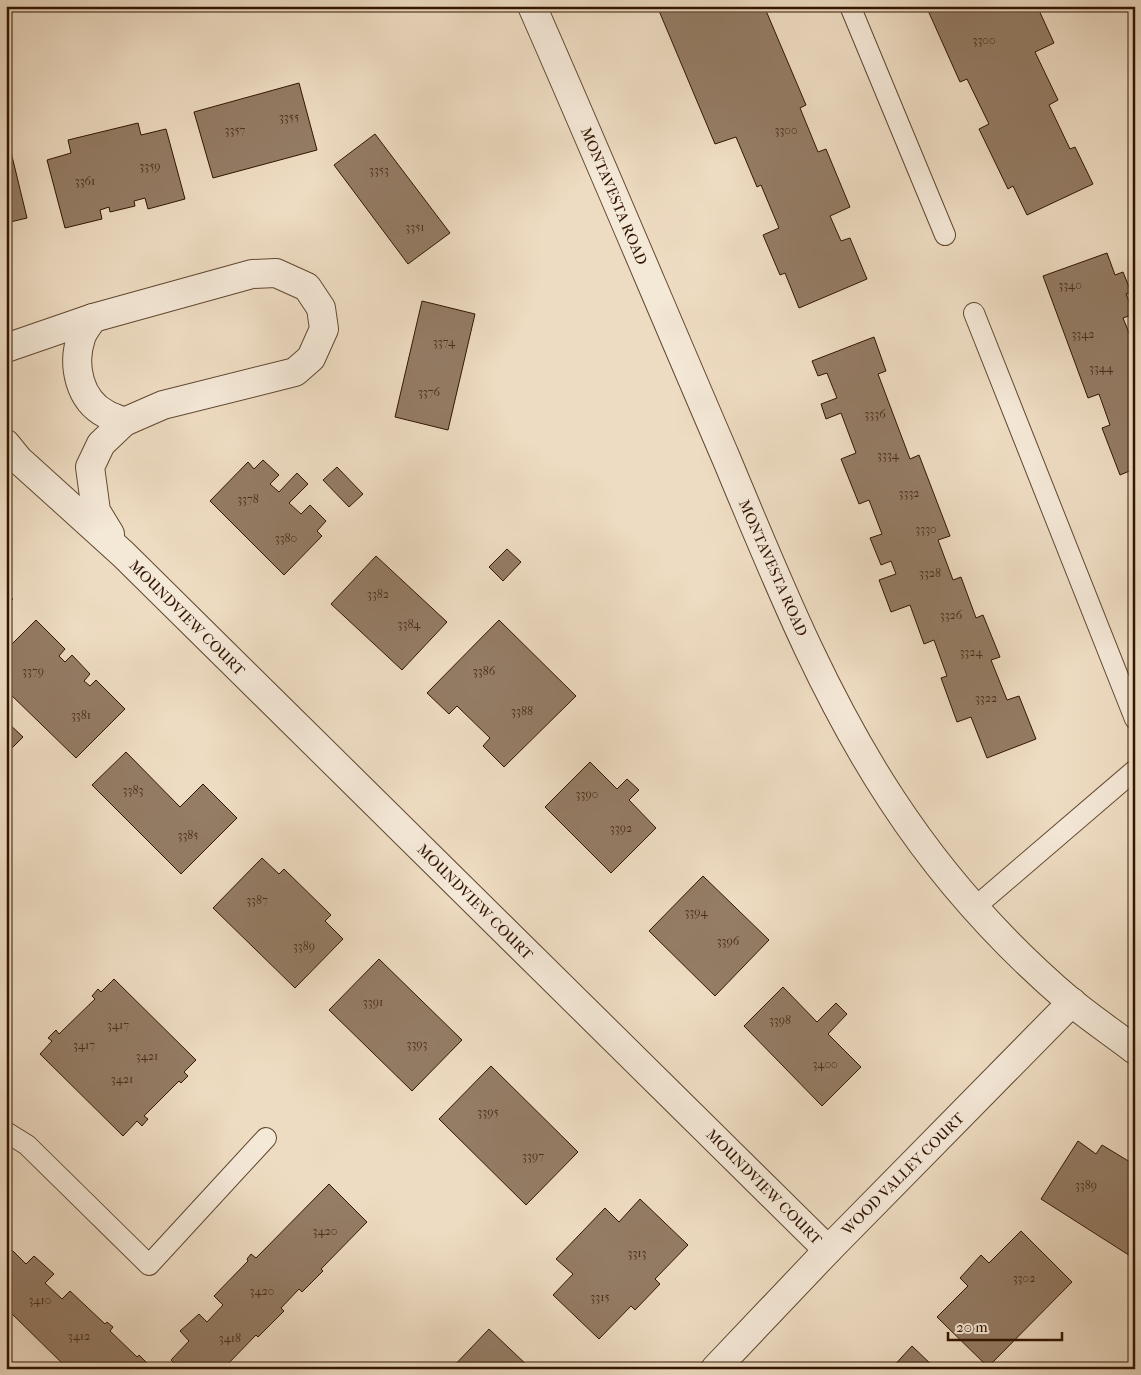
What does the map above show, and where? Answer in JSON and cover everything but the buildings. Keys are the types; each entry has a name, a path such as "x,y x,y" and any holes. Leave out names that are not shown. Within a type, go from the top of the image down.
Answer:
{"street":[{"name":"MONTAVESTA ROAD","path":"532,6 789,606 837,706 862,752 893,802 928,851 974,908 1015,951 1072,1002 1135,1050"},
{"name":"MOUNDVIEW COURT","path":"6,348 93,318 252,274 276,273 307,287 321,308 324,329 311,358 295,372 163,405 124,422 101,444 90,467 96,511 123,554"},
{"path":"93,318 81,336 76,357 78,379 93,404 104,414 124,422"},
{"name":"MOUNDVIEW COURT","path":"6,444 19,460 123,554 828,1250"},
{"name":"WOOD VALLEY COURT","path":"715,1369 828,1250 1072,1002"}],"lane":[{"path":"850,6 944,235"},
{"path":"974,313 1135,720"},
{"path":"974,908 1135,770"},
{"path":"6,1132 27,1145 149,1265 266,1138"}]}
